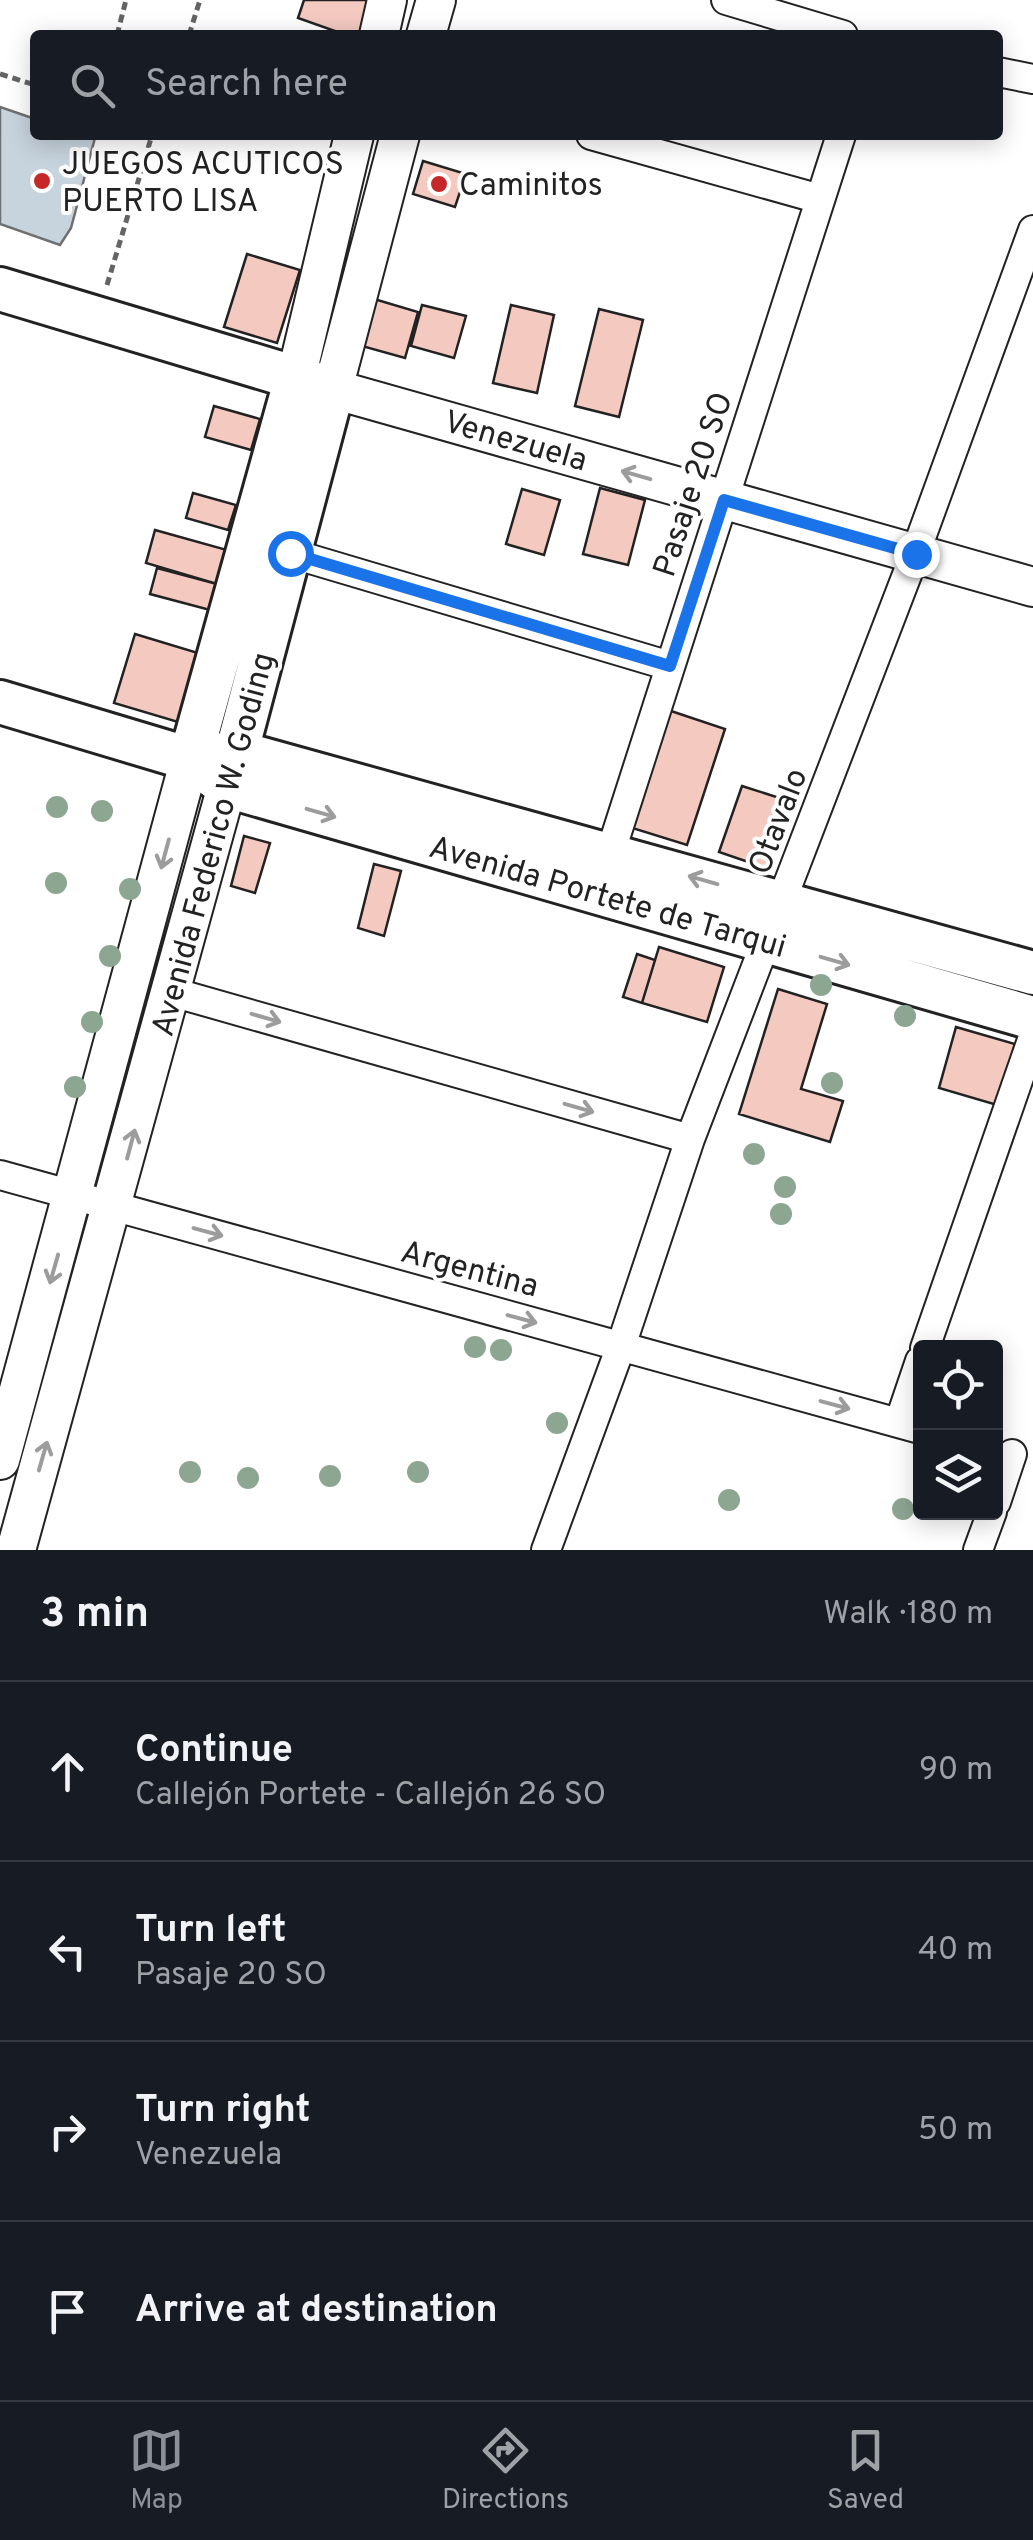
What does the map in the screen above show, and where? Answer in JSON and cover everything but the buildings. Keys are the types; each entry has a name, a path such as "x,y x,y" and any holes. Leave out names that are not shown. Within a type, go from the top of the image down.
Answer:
{"main road":[{"name":"Venezuela","path":"0,289 314,383"},
{"name":"Avenida Federico W. Goding","path":"232,769 290,553 314,383"},
{"name":"Avenida Federico W. Goding","path":"190,759 314,383"},
{"name":"Avenida Portete de Tarqui","path":"0,702 190,759 610,854 1033,973"},
{"name":"Avenida Portete de Tarqui","path":"232,769 765,941 1033,1018"}],"street":[{"path":"380,30 387,0"},
{"path":"427,30 436,0"},
{"path":"726,0 826,30"},
{"path":"1003,73 1033,79"},
{"name":"Avenida Federico W. Goding","path":"314,383 353,140"},
{"name":"Avenida Federico W. Goding","path":"314,383 398,140"},
{"path":"610,140 820,200"},
{"name":"Pasaje 20 SO","path":"610,854 839,140"},
{"name":"Otavalo","path":"546,1550 621,1346 690,1140 916,554 1033,230"},
{"name":"Venezuela","path":"314,383 1033,587"},
{"path":"290,553 670,666"},
{"name":"Avenida Federico W. Goding","path":"0,1460 76,1194 190,759"},
{"name":"Avenida Federico W. Goding","path":"16,1550 232,769"},
{"path":"172,992 690,1140"},
{"path":"928,1340 1033,1038"},
{"name":"Argentina","path":"0,1175 910,1426"},
{"path":"1003,1483 1014,1454"},
{"path":"978,1550 989,1520"}],"path":[{"path":"118,30 126,0"},
{"path":"191,30 200,0"},
{"path":"0,74 30,83"},
{"path":"97,318 150,140"}],"shaded area":[{"name":"JUEGOS ACUTICOS PUERTO LISA","path":"0,107 30,117 30,140 94,140 71,228 60,245 0,224"}],"place":[{"name":"JUEGOS ACUTICOS PUERTO LISA","path":"42,181"},
{"name":"Caminitos","path":"439,184"}],"route":[{"path":"290,553 670,666 724,500 916,554"}]}
